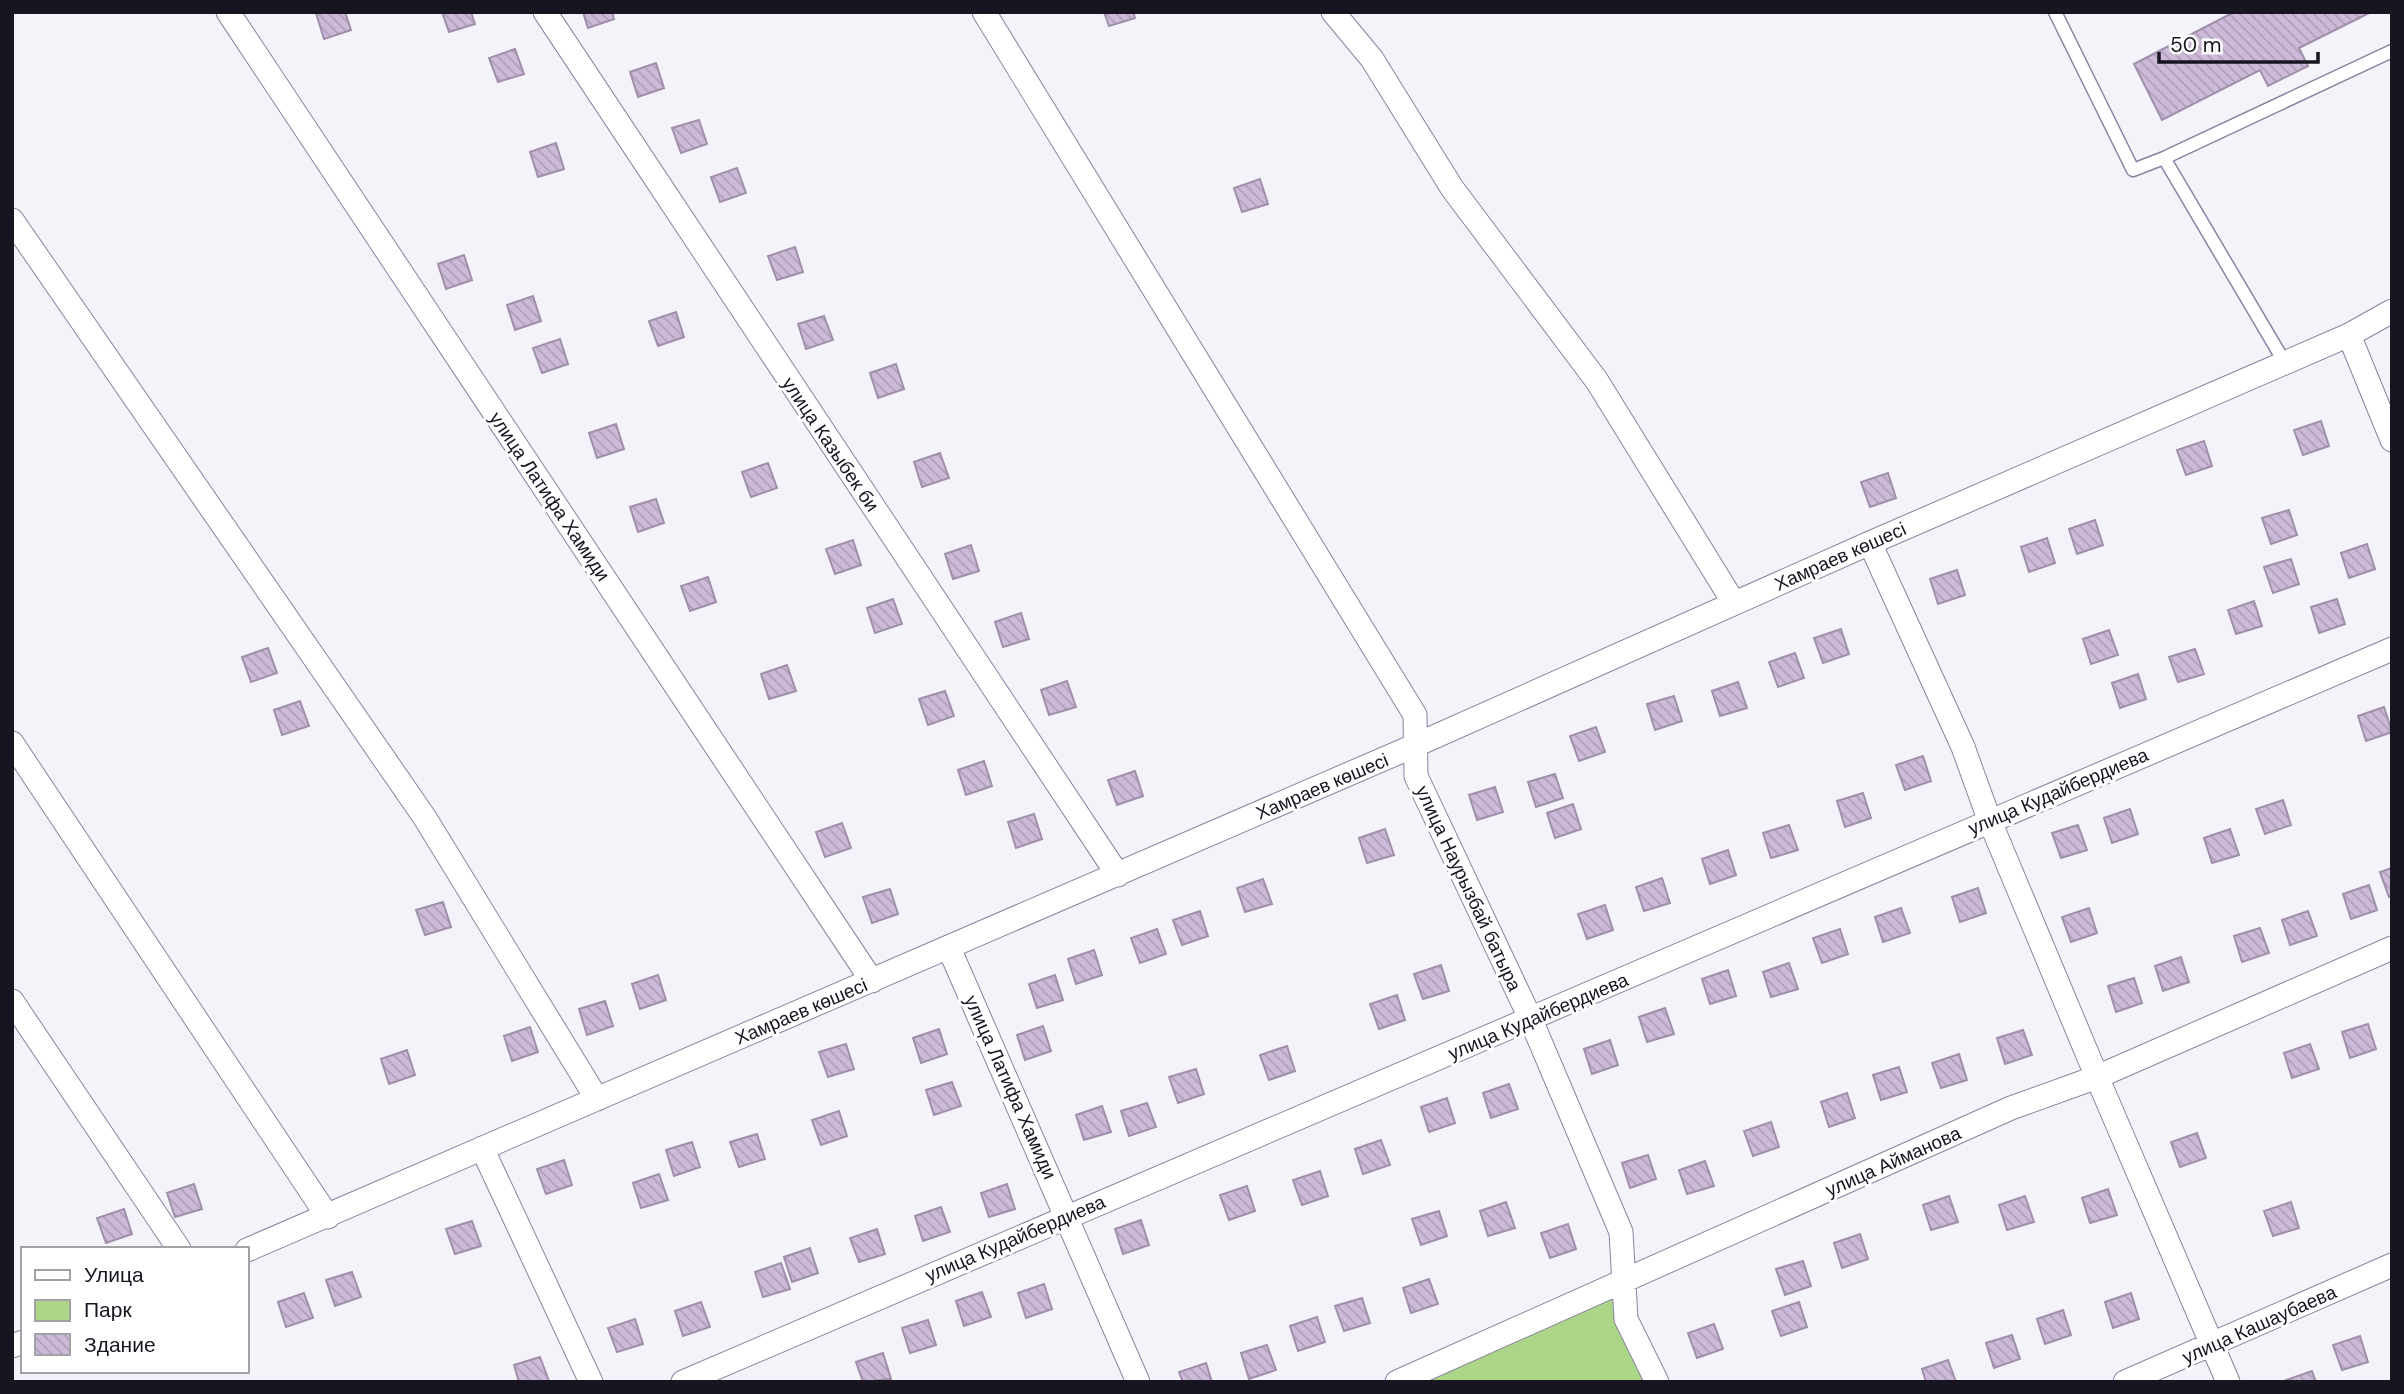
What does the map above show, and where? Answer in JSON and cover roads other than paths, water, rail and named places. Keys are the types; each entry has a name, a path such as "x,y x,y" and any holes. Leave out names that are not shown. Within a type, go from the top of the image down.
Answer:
{"street":[{"name":"улица Латифа Хамиди","path":"228,12 872,981"},
{"name":"улица Казыбек би","path":"545,12 1118,875"},
{"name":"улица Наурызбай батыра","path":"984,12 1415,715 1416,776 1531,1020 1620,1231 1626,1319 1657,1382"},
{"path":"1333,12 1372,60 1452,188 1597,381 1734,604"},
{"path":"12,220 425,818 597,1099"},
{"name":"Хамраев көшесі","path":"248,1250 1416,745 1870,543 2349,335 2392,310"},
{"path":"2349,335 2392,440"},
{"path":"1870,543 1963,747 1989,819 2228,1382"},
{"name":"улица Кудайбердиева","path":"683,1382 1068,1214 1531,1020 1989,819 2392,649"},
{"path":"12,743 328,1217"},
{"name":"улица Латифа Хамиди","path":"949,948 1068,1214 1138,1382"},
{"name":"улица Айманова","path":"1397,1382 2011,1108 2097,1077 2392,948"},
{"path":"12,1001 178,1247"},
{"path":"482,1148 591,1382"},
{"name":"улица Кашаубаева","path":"2125,1382 2392,1265"}],"lane":[{"path":"2055,12 2133,170 2392,51"},
{"path":"2164,158 2285,363"}]}
